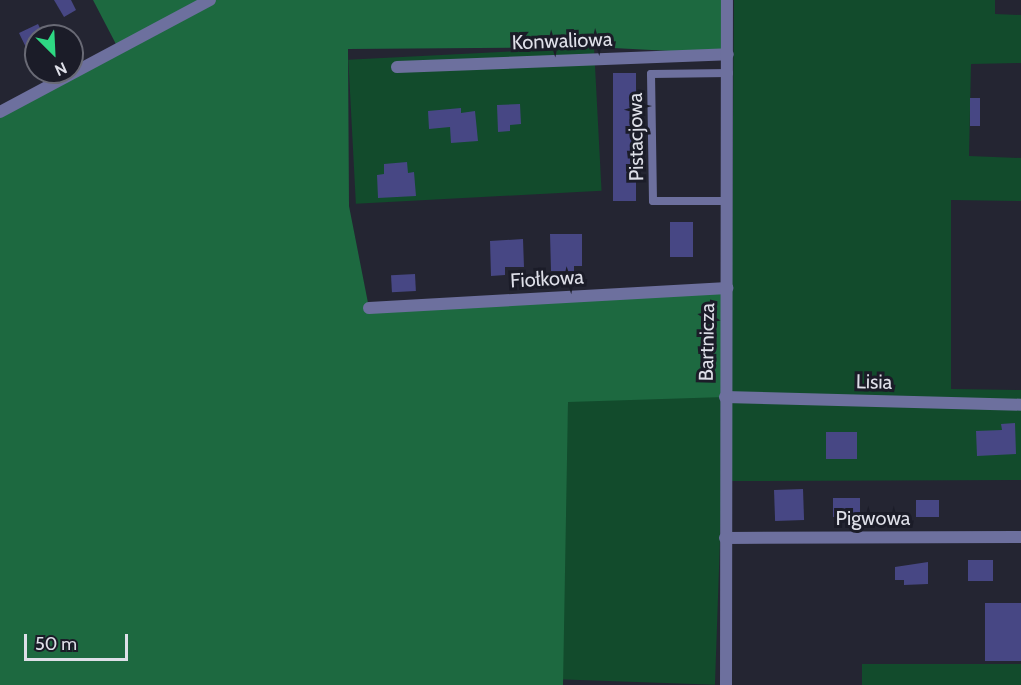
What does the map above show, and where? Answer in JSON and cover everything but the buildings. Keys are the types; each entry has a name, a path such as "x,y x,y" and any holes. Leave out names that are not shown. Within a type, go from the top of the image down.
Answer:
{"street":[{"path":"0,112 210,0"},
{"name":"Bartnicza","path":"726,685 725,398 729,73 727,0"},
{"name":"Konwaliowa","path":"397,67 728,54"},
{"name":"Fiołkowa","path":"369,309 727,288"},
{"name":"Lisia","path":"725,398 1021,405"},
{"name":"Pigwowa","path":"726,538 1021,537"}],"lane":[{"name":"Pistacjowa","path":"728,201 653,201 651,74 729,73"}],"green space":[{"path":"93,0 727,0 728,54 594,47 348,49 349,206 369,308 727,288 725,397 568,402 563,685 0,685 0,110 49,84 84,84 84,66 118,48"},
{"path":"734,0 995,0 995,14 1021,15 1021,63 971,64 969,156 1021,158 1021,201 951,200 951,389 1021,390 1021,480 730,481"},
{"path":"594,47 602,191 356,204 348,60"},
{"path":"568,392 725,397 715,685 558,679"},
{"path":"862,664 1021,664 1021,685 862,685"}]}
